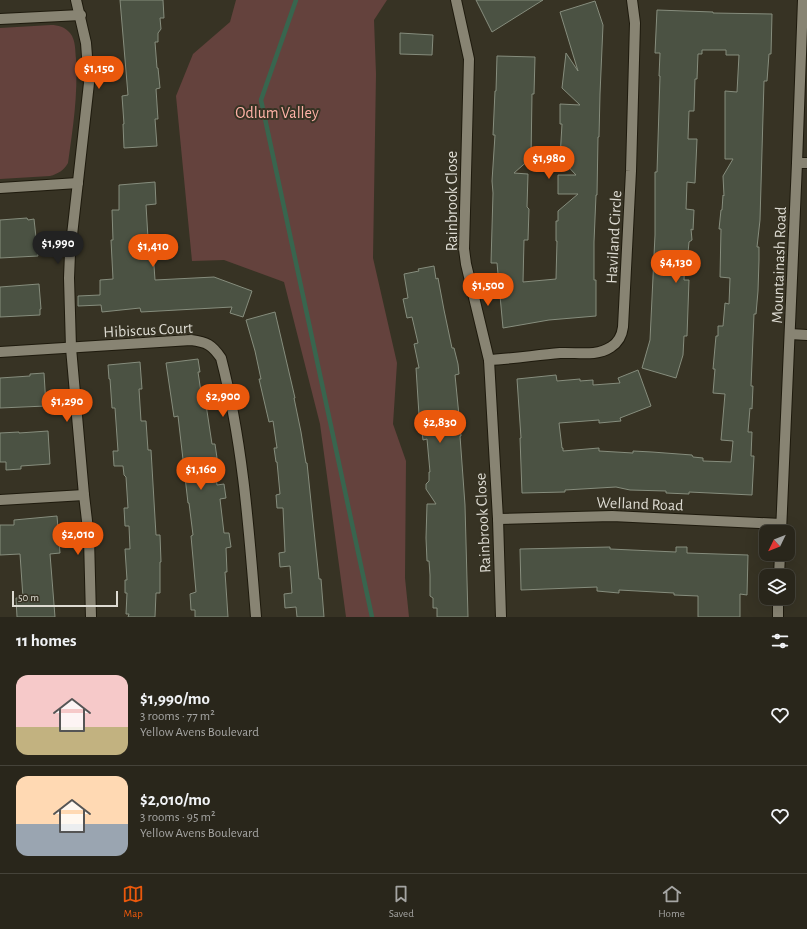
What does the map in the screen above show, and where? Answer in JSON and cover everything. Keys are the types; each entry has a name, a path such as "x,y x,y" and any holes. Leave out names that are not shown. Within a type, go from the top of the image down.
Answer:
{"street":[{"path":"76,0 81,15 86,43 88,83 70,253 69,278 71,348 89,538 91,617"},
{"name":"Rainbrook Close","path":"456,0 469,59 464,249 466,264 488,360 498,519 501,617"},
{"name":"Haviland Circle","path":"488,360 561,353 595,353 611,348 622,336 631,156 635,23 632,0"},
{"name":"Mountainash Road","path":"781,525 790,334 802,163 803,0"},
{"path":"0,19 81,15"},
{"path":"0,188 78,183"},
{"path":"790,334 807,335"},
{"name":"Hibiscus Court","path":"0,352 191,340 203,341 214,348 221,358 238,441 248,515 256,617"},
{"path":"0,500 84,495"},
{"name":"Welland Road","path":"498,519 612,516 759,526"},
{"path":"778,605 778,617"}],"green space":[{"name":"Odlum Valley","path":"236,0 387,0 374,20 376,74 373,258 397,363 393,424 406,461 405,578 409,617 346,617 320,424 284,282 224,260 192,261 176,96 193,54 230,22"},
{"path":"56,25 66,29 72,36 75,46 76,99 68,163 65,168 50,176 0,179 0,28"}],"building":[{"path":"120,0 163,0 164,18 160,18 161,29 158,33 158,42 155,42 160,88 156,89 158,119 155,119 157,146 124,148 122,96 128,95"},
{"path":"476,0 543,0 492,32"},
{"path":"595,1 603,25 594,242 596,316 549,320 503,328 497,263 491,263 492,181 495,135 493,135 497,56 535,57 534,94 532,94 531,158 514,173 528,174 528,240 524,240 523,282 556,279 556,221 558,221 558,211 578,194 558,194 558,175 576,175 560,158 562,124 560,124 560,104 580,105 562,88 566,53 578,71 560,12"},
{"path":"657,10 772,14 771,54 769,54 767,81 764,81 760,220 757,247 759,247 758,291 756,314 754,314 751,386 753,386 752,409 750,408 748,432 752,432 751,456 754,456 752,495 689,492 689,494 666,493 666,491 630,490 616,487 565,490 565,492 522,493 521,438 517,379 556,375 557,381 580,379 580,381 593,380 593,385 620,383 618,378 638,370 651,406 620,418 621,421 599,423 599,420 559,423 563,451 599,448 599,451 633,453 633,451 692,455 693,457 703,458 703,461 731,462 733,441 721,440 725,394 713,393 715,369 713,369 718,326 723,326 725,303 729,304 730,278 720,277 721,229 719,229 723,195 724,196 723,176 733,159 725,159 725,91 737,92 739,55 726,55 726,50 702,50 702,54 698,54 697,79 695,79 694,111 689,111 688,139 697,139 695,183 687,182 686,209 694,210 693,230 691,229 692,240 689,242 688,253 685,253 684,280 689,280 687,336 684,336 683,355 676,378 642,368 650,340 655,235 655,172 657,172 660,76 660,53 655,53"},
{"path":"400,33 433,35 432,55 400,54"},
{"path":"155,182 156,204 146,205 148,238 152,237 155,280 214,277 252,291 243,317 230,313 232,307 141,312 140,308 102,312 101,305 78,306 78,296 100,295 100,280 113,279 111,240 113,240 112,210 119,210 119,185"},
{"path":"27,218 28,220 34,219 38,256 0,258 0,220"},
{"path":"434,266 436,279 438,278 452,348 454,348 458,364 459,374 455,375 461,436 465,505 468,617 437,617 437,608 433,608 433,598 430,596 430,575 429,561 427,561 426,538 427,504 436,504 426,489 430,472 427,439 423,440 419,415 416,368 419,368 414,344 418,343 412,317 407,318 403,299 408,298 404,274 419,271 418,269"},
{"path":"39,284 40,315 0,317 0,287"},
{"path":"275,312 295,398 307,463 324,617 297,617 296,607 285,608 284,594 292,593 290,566 280,567 279,553 285,552 283,508 277,508 276,495 280,494 274,448 277,448 273,421 269,422 259,379 261,379 255,351 246,320"},
{"path":"198,359 200,372 198,372 202,399 205,398 212,444 215,444 217,458 214,458 217,485 224,484 226,498 220,499 224,533 229,533 231,547 226,548 227,572 225,572 228,617 195,617 195,610 191,610 190,594 196,592 191,536 193,535 178,416 174,417 166,363"},
{"path":"140,362 142,389 139,389 141,421 146,421 148,450 151,450 156,535 160,535 160,593 156,593 155,617 128,617 129,614 126,614 127,593 125,593 125,580 127,580 125,549 130,549 129,526 125,526 124,508 128,508 126,477 124,475 123,466 114,466 113,451 118,451 115,408 112,408 108,365"},
{"path":"44,373 46,406 0,408 0,378 30,376 30,374"},
{"path":"48,431 50,464 21,466 21,469 6,470 6,462 0,462 0,433"},
{"path":"57,516 60,553 50,554 55,617 17,617 16,598 23,598 20,554 0,555 0,525 14,525 14,520"},
{"path":"610,547 610,549 676,552 676,547 687,547 687,553 748,555 747,595 740,594 740,617 698,617 698,596 674,595 674,593 619,590 619,593 597,591 597,587 521,590 520,549"}],"waterway":[{"path":"296,0 261,100 372,617"}]}
